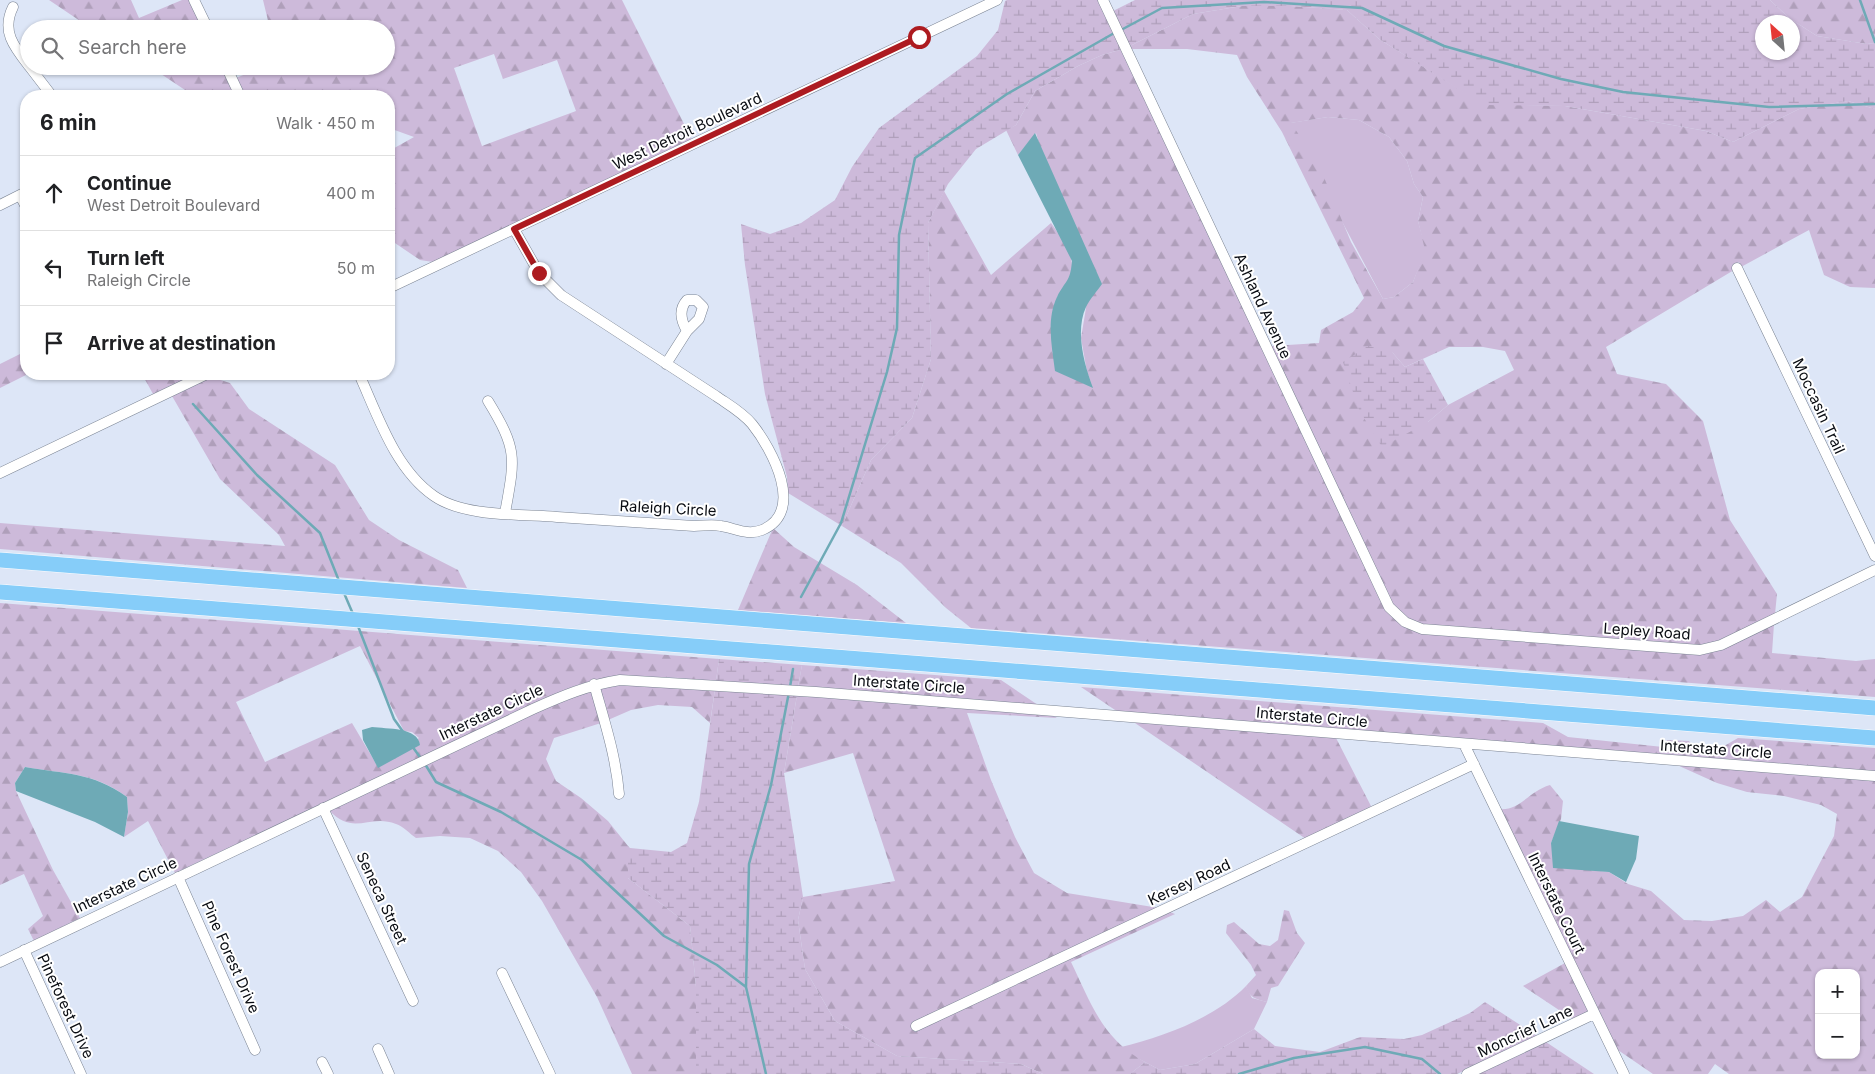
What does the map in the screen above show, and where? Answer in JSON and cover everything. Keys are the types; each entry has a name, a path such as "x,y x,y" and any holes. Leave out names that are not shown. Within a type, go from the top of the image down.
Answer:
{"highway":[{"path":"0,560 1875,708"},
{"path":"0,592 1875,738"}],"street":[{"path":"194,0 204,20"},
{"name":"West Detroit Boulevard","path":"395,285 997,0"},
{"name":"Ashland Avenue","path":"1103,0 1389,607 1402,620"},
{"path":"13,7 8,19 8,32 13,45 20,54"},
{"path":"36,75 47,90"},
{"path":"230,75 237,90"},
{"path":"0,205 20,195"},
{"name":"Raleigh Circle","path":"363,380 394,450 408,471 435,497 448,504 470,510 505,513 694,526 720,525 749,533 770,525 780,513 784,495 780,476 764,442 741,413 555,290 531,261 514,229"},
{"name":"Moccasin Trail","path":"1737,268 1875,556"},
{"path":"666,364 687,331"},
{"path":"0,473 194,380"},
{"path":"488,401 507,436 514,456 505,513"},
{"name":"Lepley Road","path":"1402,620 1422,629 1700,650 1721,645 1875,570"},
{"name":"Interstate Circle","path":"0,962 533,709 594,684 633,679 795,690 1875,776"},
{"path":"594,684 613,755 619,794"},
{"name":"Interstate Court","path":"1464,744 1624,1074"},
{"name":"Kersey Road","path":"916,1026 1474,764"},
{"name":"Seneca Street","path":"323,808 413,1001"},
{"name":"Pine Forest Drive","path":"178,876 256,1050"},
{"name":"Pineforest Drive","path":"24,950 81,1074"},
{"path":"502,973 550,1074"},
{"name":"Moncrief Lane","path":"1467,1074 1594,1014"},
{"path":"378,1049 389,1074"},
{"path":"322,1062 328,1074"}],"green space":[{"path":"49,0 131,0 139,18 182,0 190,0 200,20 79,20"},
{"path":"263,0 622,0 692,140 433,262 420,260 395,243 395,148 414,137 395,130 395,90 241,90 236,78 243,75 395,75 395,20 268,20","holes":["494,54 503,79 557,60 576,111 482,146 454,68"]},
{"path":"1099,0 1123,49 1102,55 1078,66 1035,91 1016,125 976,149 948,184 928,223 931,359 912,418 871,460 842,526 788,493 787,477 765,394 745,265 741,224 770,234 801,223 835,200 852,167 879,128 977,56 998,30 1005,1"},
{"path":"1135,0 1770,0 1786,15 1755,15 1755,60 1800,60 1800,25 1817,36 1867,44 1875,43 1875,109 1848,101 1799,109 1733,142 1706,131 1565,106 1483,105 1379,39 1347,10 1291,6 1242,6 1193,14 1130,46 1113,11"},
{"path":"1770,0 1875,0 1875,43 1867,44 1817,36 1800,25 1800,15 1786,15"},
{"path":"1242,6 1291,6 1347,10 1379,39 1483,104 1565,106 1706,131 1733,142 1799,109 1848,101 1875,109 1875,288 1850,287 1824,275 1809,230 1741,267 1739,262 1732,265 1734,270 1606,347 1617,374 1666,384 1703,421 1730,520 1777,594 1775,614 1719,641 1699,645 1422,625 1406,618 1392,605 1237,276 1272,346 1319,343 1321,330 1353,312 1364,298 1282,132 1247,77 1237,55 1187,49 1131,49 1130,46 1193,14","holes":["1328,117 1359,120 1389,137 1407,161 1414,184 1423,197 1418,221 1425,250 1413,282 1394,297 1383,299 1351,242 1318,163 1291,123","1449,347 1483,347 1505,351 1514,370 1448,405 1428,422 1392,352 1405,367"]},
{"path":"1123,49 1386,609 1403,626 1694,654 1774,624 1772,653 1856,661 1875,659 1875,697 971,628 946,608 901,563 842,526 871,460 912,418 931,359 928,223 944,191 991,275 1051,223 1067,248 1072,263 1069,280 1057,297 1093,388 1087,372 1081,338 1086,308 1036,133 1018,155 1006,130 1016,125 1035,91 1078,66 1102,55"},
{"path":"162,75 226,75 233,90 185,90"},
{"path":"1328,117 1359,120 1389,137 1407,161 1414,184 1423,197 1418,221 1426,250 1413,282 1394,297 1383,299 1290,123"},
{"path":"1368,346 1392,352 1405,367 1423,359 1448,405 1428,422 1382,447 1359,410 1343,362"},
{"path":"20,354 20,378 0,388 0,364"},
{"path":"145,380 184,380 153,394"},
{"path":"205,380 220,380 230,383 249,409 335,465 369,520 399,540 458,570 467,588 0,549 0,523 285,546 279,535 220,479 172,396"},
{"path":"773,528 794,547 857,585 906,623 738,610"},
{"path":"0,603 719,659 716,681 644,676 608,679 572,687 175,873 148,821 124,837 128,812 127,797 90,778 25,767 15,783 16,791 53,870 80,918 34,941 28,929 43,916 24,874 0,885","holes":["360,646 404,731 412,732 419,738 378,767 352,723 265,762 236,702"]},
{"path":"719,659 802,665 798,687 716,681"},
{"path":"802,665 1001,680 1038,705 798,687"},
{"path":"621,684 715,689 710,723 692,707 658,705 631,710 608,720 599,687"},
{"path":"1081,687 1543,723 1568,737 1663,747 1667,740 1689,741 1693,746 1719,749 1738,738 1875,748 1875,772 1118,712"},
{"path":"592,689 601,723 554,738 546,759 556,781 581,798 608,821 628,846 628,878 690,926 696,987 696,1074 632,1074 597,997 542,901 521,872 498,851 470,838 440,836 416,838 401,826 386,821 346,822 329,810 535,713"},
{"path":"715,689 797,695 784,773 803,897 798,920 805,969 835,1021 897,1056 1021,1064 1043,1074 696,1074 696,987 690,926 628,878 628,846 630,848 671,852 687,843 699,802"},
{"path":"797,695 1052,715 1057,718 967,713 991,780 1015,837 1034,873 1067,893 1159,908 982,989 911,1025 915,1032 986,996 1170,912 1175,914 1071,962 1099,1019 1118,1042 1130,1053 1145,1062 1130,1074 1043,1074 1021,1064 897,1056 835,1021 805,969 798,920 803,897 895,881 853,753 784,773"},
{"path":"1132,721 1336,738 1371,806 1306,839"},
{"path":"1677,765 1875,781 1875,1074 1729,1074 1715,1064 1708,1074 1653,1074 1615,1048 1499,809 1513,807 1550,785 1563,801 1561,819 1551,843 1584,869 1609,872 1628,884 1651,891 1684,920 1712,921 1743,916 1766,900 1780,912 1802,897 1834,836 1837,814 1821,805 1784,796 1747,792 1717,783"},
{"path":"1284,910 1289,911 1297,933 1305,943 1278,986 1271,988 1267,1002 1254,997 1247,990 1246,986 1256,975 1251,965 1226,933 1227,925 1234,922 1259,944 1270,946 1278,940"},
{"path":"1565,963 1589,1012 1574,1020 1523,986"},
{"path":"1246,986 1252,998 1267,1002 1254,1029 1195,1064 1160,1070 1126,1052 1121,1047 1154,1038 1188,1025 1219,1008"},
{"path":"1485,1002 1537,1036 1457,1074 1130,1074 1145,1062 1160,1070 1195,1064 1254,1029 1275,1046 1320,1052 1360,1037 1404,1039 1422,1035 1470,1013"},
{"path":"1546,1042 1594,1074 1478,1074"}],"water":[{"path":"1035,133 1102,284 1086,307 1081,326 1082,348 1093,388 1055,371 1051,343 1052,315 1057,297 1069,277 1072,261 1018,155"},
{"path":"372,727 408,732 418,739 420,745 378,768 363,740 362,730"},
{"path":"25,767 90,778 127,797 128,812 124,837 95,822 16,791 15,783"},
{"path":"1559,821 1639,836 1636,859 1626,882 1609,872 1553,868 1551,843"}],"waterway":[{"path":"1860,0 1875,42"},
{"path":"1121,30 1162,8 1264,2 1362,8 1444,46 1561,79 1623,92 1769,107 1875,104"},
{"path":"801,597 841,523 887,372 897,328 899,235 915,158 1007,94 1116,32"},
{"path":"193,404 257,475 320,533 339,581"},
{"path":"344,593 353,614"},
{"path":"358,626 394,719 404,733"},
{"path":"790,687 793,669"},
{"path":"766,1074 746,987 749,864 771,785 789,692"},
{"path":"412,746 422,760"},
{"path":"425,764 436,782 501,812 582,860 664,936 717,965 746,987"},
{"path":"1239,1074 1294,1058 1365,1047 1422,1059 1440,1074"}],"route":[{"path":"539,273 514,229 919,37"}]}
